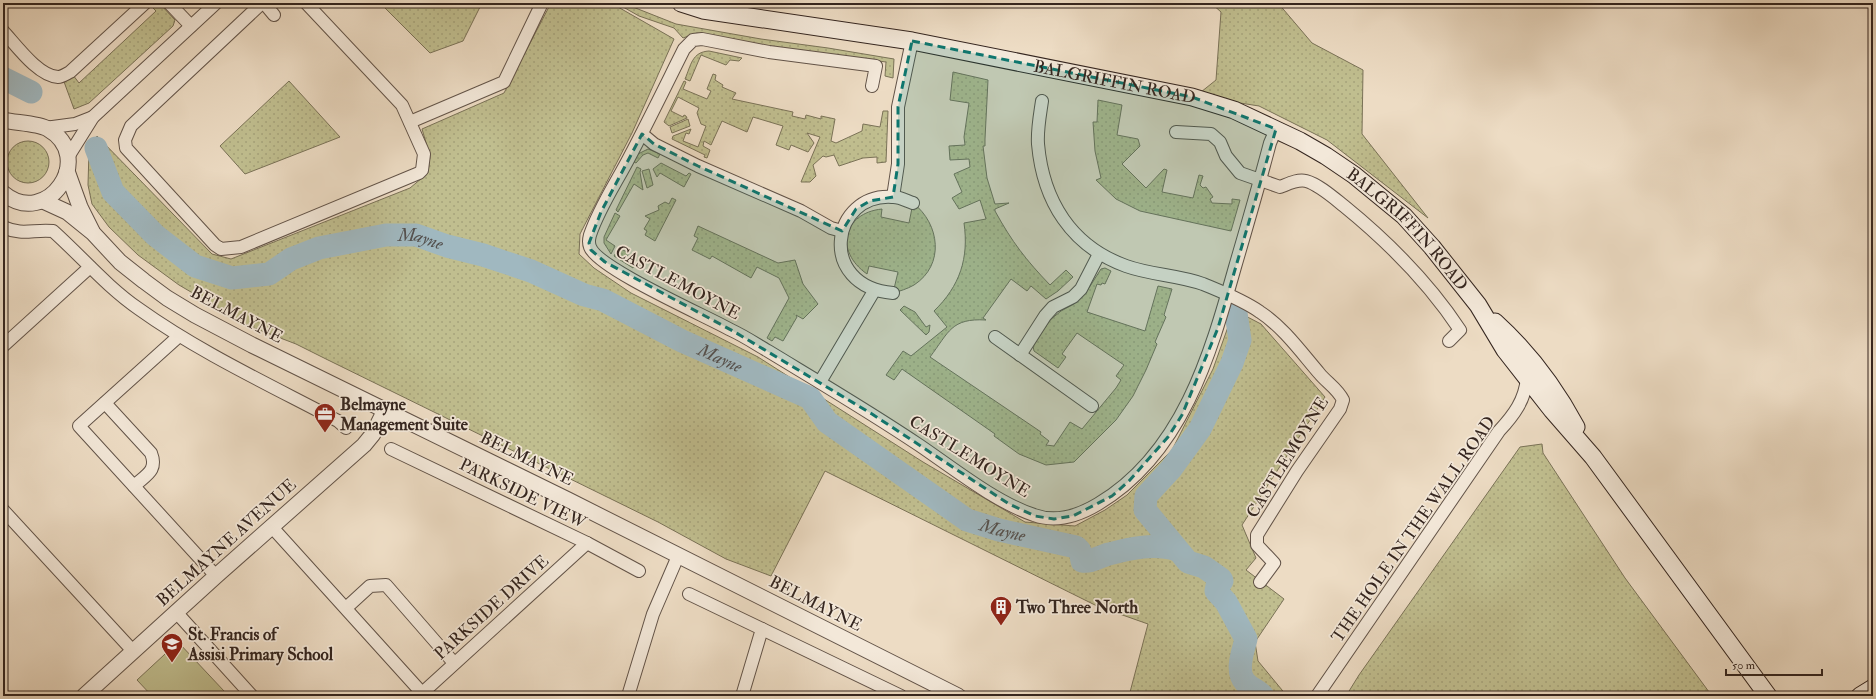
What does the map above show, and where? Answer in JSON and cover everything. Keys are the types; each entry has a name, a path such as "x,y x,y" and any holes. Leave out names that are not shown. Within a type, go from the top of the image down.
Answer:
{"main road":[{"name":"BALGRIFFIN ROAD","path":"681,3 703,10 912,41 1192,97 1234,110 1276,129 1326,156 1354,175 1404,216 1432,246 1478,305 1506,350 1552,410 1593,457"},
{"name":"BALGRIFFIN ROAD","path":"1478,305 1516,342 1552,388 1562,402 1593,457"},
{"path":"1593,457 1768,696"},
{"path":"1860,696 1873,688"}],"street":[{"path":"3,31 35,65 49,75 60,77 70,72 145,3"},
{"path":"169,3 191,26"},
{"path":"3,193 16,201 29,203 42,200 54,194 63,184 68,164 93,117 216,3"},
{"path":"274,15 263,3 131,126 125,140 126,148 215,245 221,248 241,247 419,173 422,170 424,154 402,105 306,3"},
{"path":"410,122 504,82 542,3"},
{"name":"CASTLEMOYNE","path":"872,86 876,66 769,52 702,39 693,40 684,49 591,234 588,243 591,250 605,262 642,285 733,331 820,382 872,414 1009,504 1035,516 1054,519 1064,518 1087,511 1112,496 1149,461 1168,437 1182,415 1218,328 1270,143 1276,129"},
{"path":"894,197 898,164 898,107 912,41"},
{"name":"CASTLEMOYNE","path":"1042,102 1038,143 1043,172 1051,200 1060,216 1077,235 1099,254 1127,267 1201,284 1227,294 1260,312 1282,331 1322,376 1338,391 1343,400 1340,409 1297,471 1257,535 1257,545 1274,563 1260,582"},
{"path":"45,128 75,124 93,117"},
{"name":"BELMAYNE","path":"3,120 22,124 35,124 57,135 64,146 80,208 93,233"},
{"path":"3,134 10,128 22,124"},
{"path":"1176,132 1211,134 1220,142 1226,156 1240,173 1280,187 1296,180 1306,181 1329,194 1384,240 1447,310 1460,330 1449,341"},
{"path":"642,134 654,144 698,166 801,211 831,228 842,231"},
{"path":"893,293 874,290 856,280 846,267 841,252 842,231 846,221 856,209 870,201 894,197 913,203"},
{"name":"BELMAYNE","path":"42,200 67,212 93,233 120,262 179,305 252,345 958,696"},
{"path":"3,227 13,231 29,233 42,230 53,232 138,309 179,336 338,421 346,428"},
{"path":"1020,355 1053,306 1073,297 1081,289 1099,254"},
{"path":"3,346 90,267"},
{"path":"820,382 874,290"},
{"path":"179,336 80,426 216,576"},
{"path":"995,337 1092,406"},
{"name":"THE HOLE IN THE WALL ROAD","path":"1317,696 1499,431 1510,420 1524,396 1528,378"},
{"path":"105,403 153,457 153,469 134,486"},
{"name":"BELMAYNE AVENUE","path":"84,696 271,526 364,445 373,434 385,410"},
{"name":"PARKSIDE VIEW","path":"391,449 587,543 638,571"},
{"path":"3,510 133,651"},
{"path":"271,526 346,608 420,695"},
{"name":"PARKSIDE DRIVE","path":"420,695 587,543"},
{"path":"628,696 653,614 678,556"},
{"path":"346,608 370,586 386,585 454,663"},
{"path":"689,594 762,629 881,692 901,696"},
{"path":"176,612 252,696"},
{"path":"742,696 762,629"}],"highlighted area":[{"path":"912,41 1192,97 1276,129 1218,328 1182,415 1168,437 1129,481 1112,496 1073,516 1054,519 1035,516 1009,504 872,414 733,331 605,262 591,250 589,243 601,212 642,134 654,144 698,166 842,231 856,209 870,201 893,197 898,164 898,107"}],"shaded area":[{"path":"380,3 482,3 463,41 430,53"},
{"path":"551,3 611,3 674,39 632,133 580,234 579,254 594,268 631,293 758,357 923,462 1025,522 1075,526 1105,510 1127,495 1172,450 1213,369 1234,310 1261,324 1325,397 1242,525 1256,558 1246,570 1284,599 1255,642 1258,661 1287,696 1129,696 1148,624 1097,606 825,471 771,576 726,559 658,522 296,344 249,326 179,285 138,255 109,227 92,204 88,185 89,150 97,136 212,254 231,259 410,188 428,173 430,156 422,129 504,93"},
{"path":"616,3 627,3 633,7 676,24 761,39 894,59 893,78 885,76 886,62 757,45 697,33 683,38 674,28 639,16"},
{"path":"1211,3 1278,3 1312,43 1363,70 1362,134 1428,218 1327,140 1259,106 1196,96 1216,80 1221,12"},
{"path":"149,4 160,4 175,20 173,26 89,103 74,109 63,79 73,75 79,83 156,11"},
{"path":"709,51 742,58 739,61 730,60 726,65 701,55 690,81 685,79 693,60 699,54"},
{"path":"953,72 988,80 985,146 983,146 987,178 995,204 1009,203 995,209 1001,222 1020,250 1050,285 1066,270 1073,277 1058,291 1046,299 1031,286 1027,291 1011,279 983,318 986,320 965,321 958,324 952,328 930,357 1041,432 1040,434 1049,441 1046,445 1054,446 1070,422 1082,429 1116,388 1121,380 1116,376 1124,365 1077,333 1062,354 1066,357 1058,368 1034,351 1033,346 1050,320 1061,311 1074,304 1085,294 1101,269 1105,268 1111,271 1105,284 1097,284 1087,312 1145,331 1158,286 1172,289 1164,315 1166,317 1155,342 1157,344 1133,396 1116,420 1074,462 1046,465 1019,454 994,436 995,434 902,369 894,380 886,375 903,351 911,356 947,327 934,311 950,292 961,271 965,248 964,223 986,219 980,200 959,209 952,198 962,192 954,174 970,167 969,159 950,160 949,146 965,145 964,137 969,103 950,100"},
{"path":"713,74 716,75 715,80 723,85 722,87 736,93 732,99 793,112 792,116 805,119 806,115 821,119 821,116 835,119 831,141 836,143 862,131 863,124 880,127 883,111 888,111 886,162 877,163 877,157 863,158 839,166 834,155 826,157 823,156 813,165 816,176 810,182 801,182 820,137 807,133 814,143 808,152 791,145 789,150 776,145 783,126 753,117 747,132 722,121 711,145 704,141 703,146 710,150 707,158 704,157 705,155 672,139 673,136 691,129 689,134 686,133 683,141 698,147 706,126 701,124 697,113 699,108 678,97 671,111 683,117 684,115 687,118 669,126 664,122 684,81 686,82 683,89 707,99 711,91 707,89"},
{"path":"289,81 340,137 245,174 220,146"},
{"path":"1098,100 1122,105 1117,135 1138,139 1140,146 1122,164 1146,188 1164,169 1167,170 1162,192 1193,198 1199,175 1203,176 1200,185 1203,188 1206,187 1213,197 1210,199 1212,203 1232,204 1232,199 1240,200 1231,231 1140,211 1116,199 1096,180 1101,178 1095,151 1093,122 1097,122"},
{"path":"688,119 690,126 672,133 670,127"},
{"path":"24,141 32,141 40,144 46,150 49,162 46,174 40,180 32,183 24,183 16,180 10,174 7,166 7,158 10,150 16,144"},
{"path":"648,149 660,154 658,158 648,153 643,155 636,163 632,161 638,154"},
{"path":"661,163 686,176 689,173 691,174 684,187 660,173 657,177 653,169"},
{"path":"637,167 641,169 640,172 643,190 634,184 618,212 616,210"},
{"path":"649,169 653,185 647,188 642,171"},
{"path":"672,198 676,200 655,241 645,235 647,231 644,229 650,219 645,216 659,210 658,206 665,202 669,204"},
{"path":"913,203 929,222 935,244 934,256 931,267 924,277 914,285 893,293 898,272 869,266 867,274 857,265 850,255 847,244 848,234 851,225 859,218 869,212 882,209 881,217 909,223"},
{"path":"615,213 620,216 606,240 615,246 611,254 604,243 604,237"},
{"path":"698,226 778,263 795,260 803,284 818,304 803,319 796,315 797,317 783,341 775,337 772,341 767,338 789,298 779,278 757,267 751,278 712,256 710,259 692,250 698,238 694,236"},
{"path":"619,248 629,253 624,260 634,266 633,268 614,256"},
{"path":"904,306 915,312 926,327 930,325 929,332 926,335 900,310"},
{"path":"1542,444 1543,453 1625,578 1712,696 1346,696 1359,675 1520,447"},
{"name":"St. Francis of Assisi Primary School","path":"178,642 224,691 218,696 152,696 137,680"}],"waterway":[{"name":"Mayne","path":"3,78 31,92"},
{"name":"Mayne","path":"96,148 113,192 155,235 195,266 232,278 269,274 291,259 319,248 386,235 416,235 447,246 483,255 531,271 584,295 603,300 682,341 810,398 827,422 967,520 999,530 1076,547 1080,551 1082,561 1089,561 1134,548 1160,547 1177,550"},
{"path":"1236,313 1240,340 1232,363 1200,429 1171,469 1146,496 1145,510 1188,562 1204,567 1221,579 1222,581 1217,586 1216,591 1226,602 1246,639 1240,667 1242,678 1247,684 1263,696"}],"place":[{"name":"Belmayne Management Suite","path":"325,434"},
{"name":"Two Three North","path":"1001,626"},
{"name":"St. Francis of Assisi Primary School","path":"172,664"}]}
